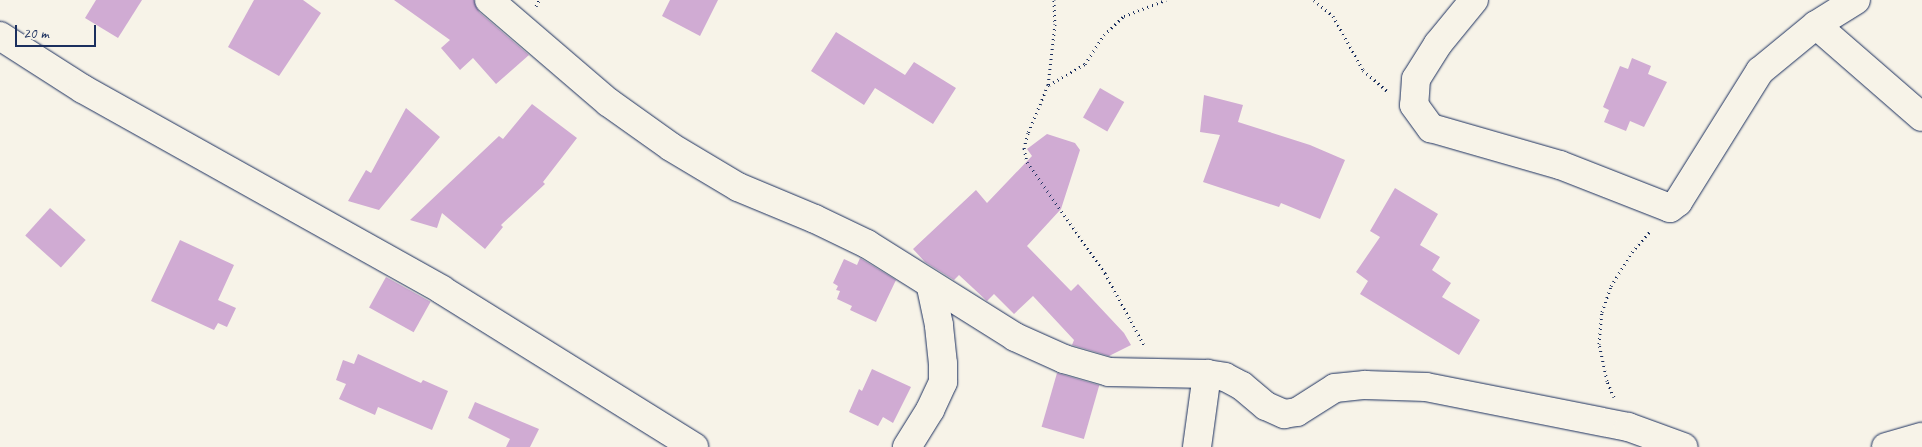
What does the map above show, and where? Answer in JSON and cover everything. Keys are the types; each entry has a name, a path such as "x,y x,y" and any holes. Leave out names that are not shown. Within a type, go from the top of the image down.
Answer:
{"street":[{"path":"489,0 608,102 671,147 738,187 815,219 867,244 931,286 1015,337 1064,359 1109,372 1207,374 1225,377 1242,386 1266,406 1284,414 1297,412 1334,388 1365,385 1426,387 1628,427 1660,442 1683,447"},
{"path":"1474,0 1438,44 1416,79 1414,105 1431,128 1560,165 1670,208 1678,202 1760,71 1816,25 1856,0"},
{"path":"1816,25 1922,117"},
{"path":"0,36 83,89 442,290 694,447"},
{"path":"907,447 930,410 943,382 944,364 931,286"},
{"path":"1197,447 1207,374"},
{"path":"1886,447 1922,437"}],"path":[{"path":"1054,0 1055,24 1048,85 1028,133 1024,148 1027,162 1105,273 1159,373"},
{"path":"1048,85 1085,64 1104,35 1124,16 1166,0"},
{"path":"1314,0 1333,16 1363,70 1376,83 1414,105"},
{"path":"1628,427 1607,381 1599,344 1602,312 1611,286 1632,252 1670,208"}],"building":[{"path":"96,0 142,0 118,38 85,18"},
{"path":"254,0 303,0 321,13 279,76 228,47"},
{"path":"394,0 474,0 479,12 529,55 496,84 473,58 460,70 441,48 450,40"},
{"path":"670,0 718,0 700,36 662,16"},
{"path":"836,32 905,75 914,62 956,88 933,124 875,88 864,105 811,71"},
{"path":"1632,58 1651,66 1648,74 1667,82 1644,127 1630,121 1626,131 1604,122 1609,110 1603,107 1620,66 1628,69"},
{"path":"1100,88 1124,102 1107,131 1083,117"},
{"path":"1204,95 1243,105 1238,122 1310,145 1345,160 1320,219 1281,203 1279,207 1203,182 1220,135 1200,132"},
{"path":"532,104 577,138 543,182 545,184 501,225 503,227 485,249 442,213 437,228 410,220 499,136 503,139"},
{"path":"406,108 440,137 379,210 348,201 366,170 371,173"},
{"path":"1047,134 1075,143 1080,150 1061,209 1027,246 1071,291 1078,284 1124,333 1131,345 1109,356 1072,345 1074,340 1033,296 1014,314 994,294 987,301 959,275 954,280 925,262 913,249 976,190 987,203 1032,156 1027,149"},
{"path":"1395,188 1438,214 1420,245 1440,257 1432,270 1451,283 1442,297 1480,320 1459,355 1360,294 1368,281 1356,272 1380,237 1370,231"},
{"path":"50,208 86,240 61,268 25,235"},
{"path":"180,240 234,265 218,300 236,308 227,327 218,323 214,330 151,301"},
{"path":"860,258 896,280 876,322 850,310 852,306 837,299 840,291 836,290 838,286 833,283 844,259 857,265"},
{"path":"386,277 431,302 414,332 369,308"},
{"path":"358,354 421,383 423,380 448,391 432,430 378,407 375,415 339,399 346,384 336,380 343,360 354,364"},
{"path":"872,369 911,387 893,423 883,417 878,426 849,412 859,389 862,391"},
{"path":"1057,373 1099,385 1084,439 1042,427"},
{"path":"475,402 539,429 530,447 506,447 510,439 468,418"}]}
